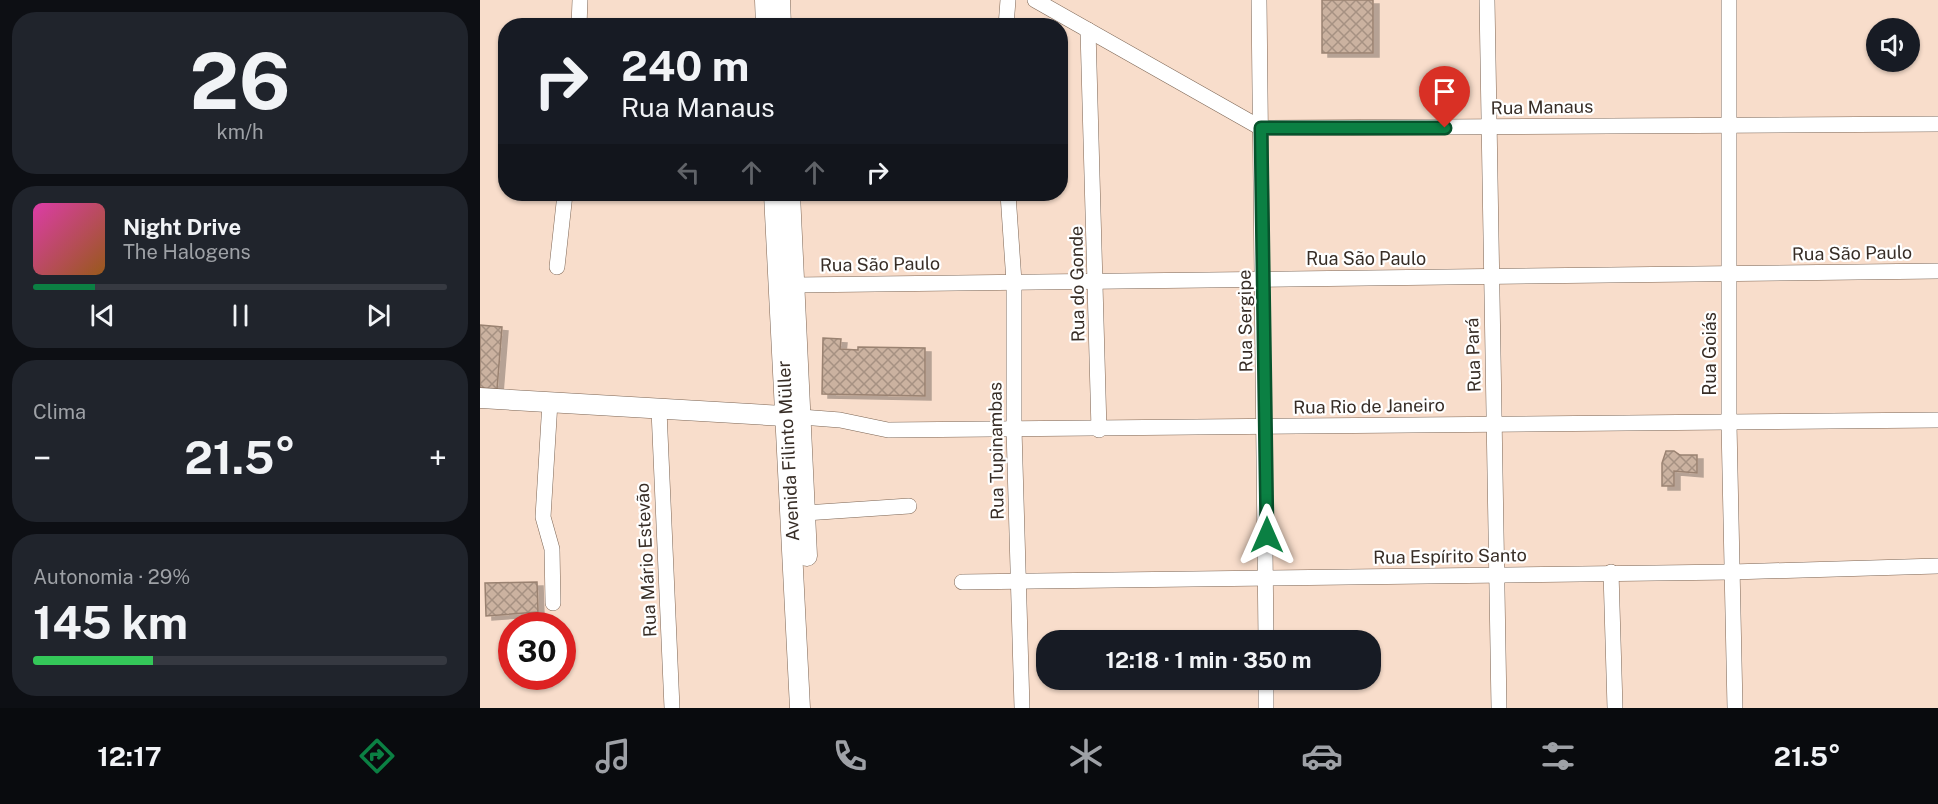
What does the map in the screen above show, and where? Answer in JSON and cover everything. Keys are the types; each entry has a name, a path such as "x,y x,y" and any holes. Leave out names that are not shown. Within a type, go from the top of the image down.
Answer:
{"main road":[{"path":"765,0 766,18"},
{"path":"780,0 781,18"},
{"name":"Avenida Filinto Müller","path":"775,201 792,422 805,513 813,708"},
{"name":"Avenida Filinto Müller","path":"790,201 795,285 792,422 800,708"},
{"path":"480,398 792,422"}],"street":[{"path":"579,18 580,0"},
{"path":"1007,18 1008,0"},
{"name":"Rua Manaus","path":"1035,0 1067,18"},
{"name":"Rua Sergipe","path":"1259,0 1266,428 1266,630"},
{"name":"Rua Pará","path":"1487,0 1499,708"},
{"name":"Rua Goiás","path":"1729,0 1727,124 1729,424 1735,708"},
{"name":"Rua Manaus","path":"1068,19 1261,128 1938,124"},
{"name":"Rua do Gonde","path":"1088,30 1097,282 1099,430"},
{"path":"558,267 564,201"},
{"name":"Rua Tupinambas","path":"1008,201 1014,282 1014,429 1022,708"},
{"name":"Rua São Paulo","path":"795,285 1938,271"},
{"path":"550,402 543,517 552,549 553,603"},
{"name":"Rua Mário Estevão","path":"659,410 672,708"},
{"name":"Rua Rio de Janeiro","path":"792,422 840,420 888,430 1099,430 1494,423 1729,424 1938,420"},
{"path":"805,513 909,506"},
{"name":"Rua Espírito Santo","path":"962,582 1732,572 1938,566"},
{"path":"1611,572 1615,708"},
{"path":"1266,690 1266,708"}],"building":[{"path":"1322,0 1373,0 1373,53 1322,53"},
{"path":"480,325 502,327 497,389 480,388"},
{"path":"823,338 841,339 840,349 925,348 925,396 822,394"},
{"path":"1666,451 1674,451 1680,455 1697,455 1697,473 1674,471 1674,486 1662,486 1662,463"},
{"path":"537,582 538,612 498,612 498,615 486,616 485,583"}],"route":[{"path":"1267,535 1261,128 1445,128"}]}
